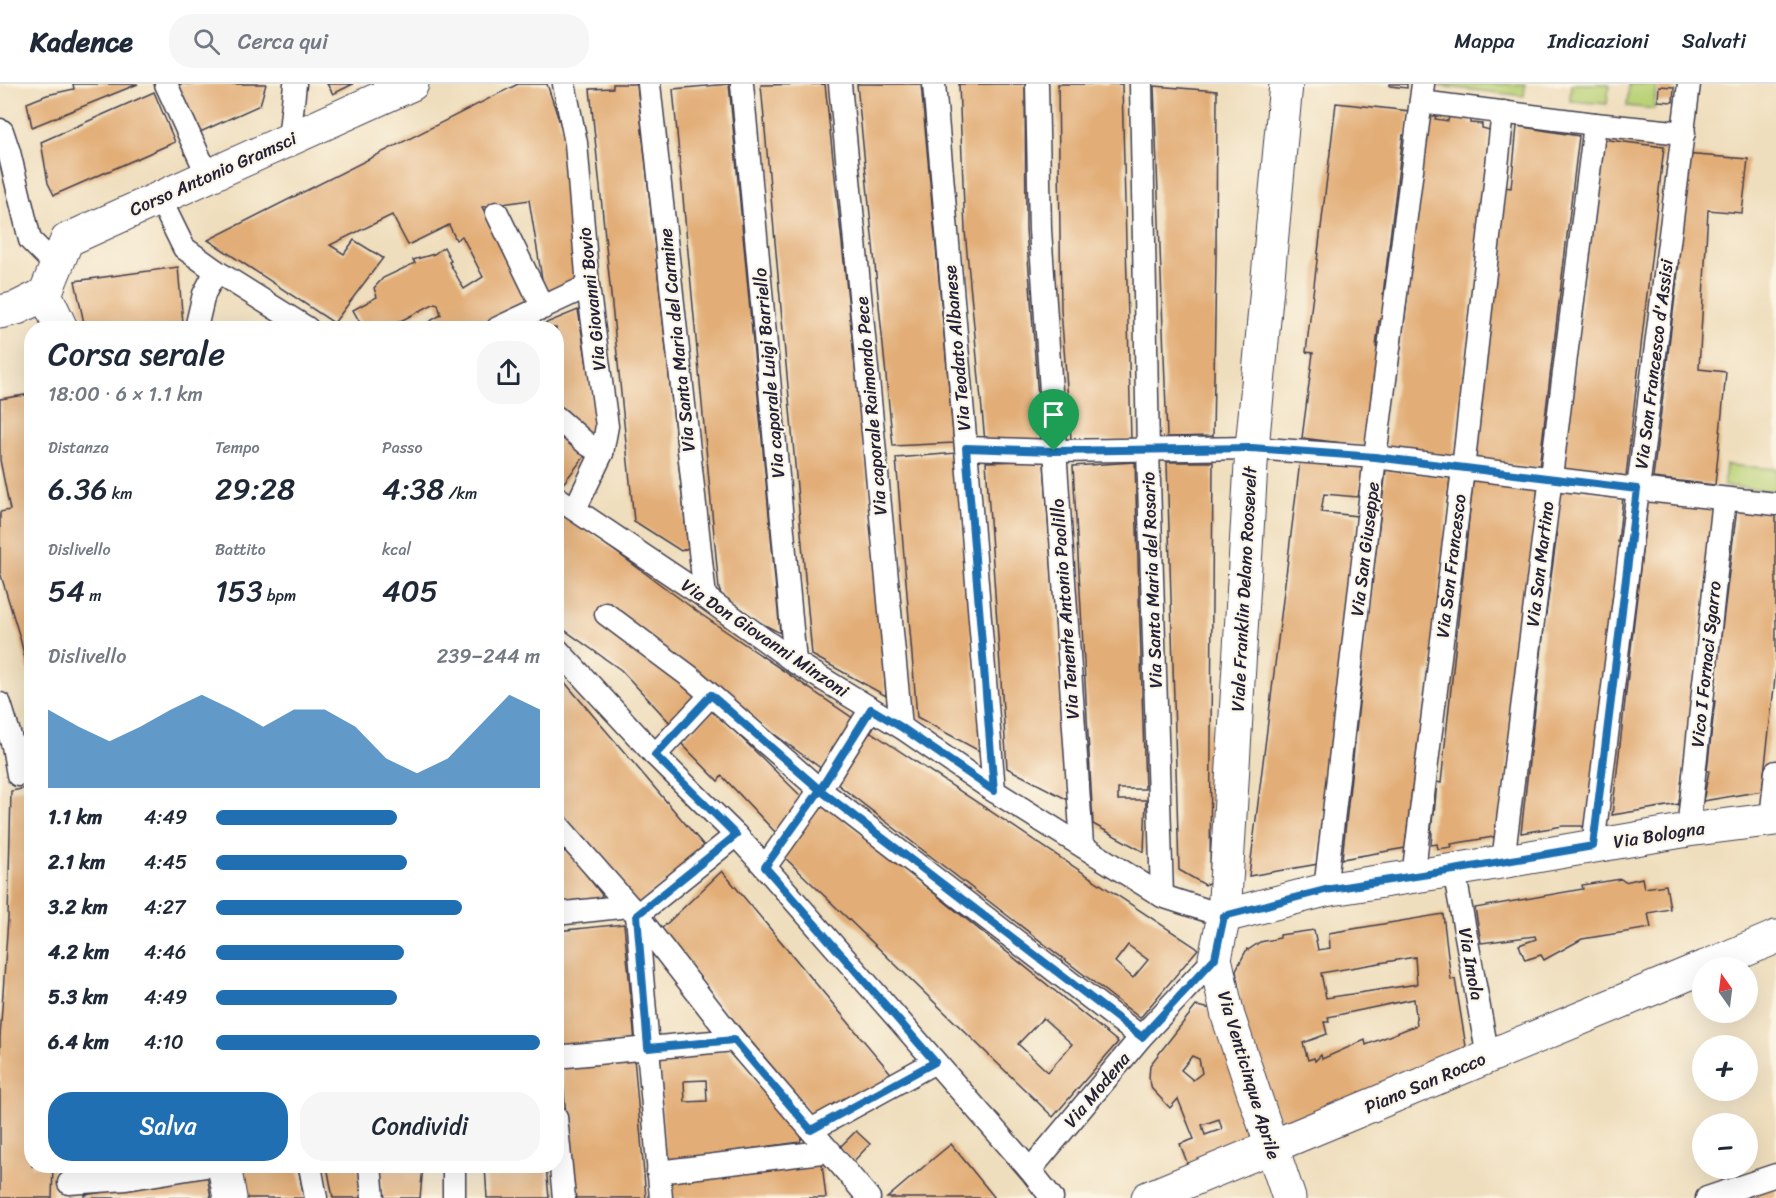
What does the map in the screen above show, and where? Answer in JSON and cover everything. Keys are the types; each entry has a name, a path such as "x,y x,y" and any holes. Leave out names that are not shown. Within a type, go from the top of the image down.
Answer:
{"street":[{"path":"166,84 208,176"},
{"path":"289,140 295,84"},
{"name":"Corso Antonio Gramsci","path":"50,280 67,240 412,84"},
{"name":"Via Giovanni Bovio","path":"564,84 576,143 588,286 607,426 602,453 564,500"},
{"name":"Via Santa Maria del Carmine","path":"649,84 705,597"},
{"name":"Via caporale Luigi Barriello","path":"742,84 795,662"},
{"name":"Via caporale Raimondo Pece","path":"840,84 901,727"},
{"name":"Via Teodato Albanese","path":"934,84 994,791"},
{"name":"Via Tenente Antonio Paolillo","path":"1037,84 1040,230 1082,845"},
{"name":"Via Santa Maria del Rosario","path":"1141,84 1148,450 1162,896"},
{"name":"Viale Franklin Delano Roosevelt","path":"1224,916 1252,448 1286,84"},
{"name":"Via San Francesco d'Assisi","path":"1593,846 1689,84"},
{"path":"1422,93 1503,112 1684,133"},
{"name":"Via San Giuseppe","path":"1325,890 1375,457 1422,93"},
{"name":"Via San Francesco","path":"1413,877 1463,469 1503,112"},
{"name":"Via San Martino","path":"1503,861 1595,124"},
{"path":"4,141 30,240 50,280 59,321"},
{"path":"160,199 184,248 296,321"},
{"path":"497,213 543,308"},
{"path":"198,321 204,294 216,271"},
{"path":"0,312 17,308 50,280"},
{"path":"514,321 588,286"},
{"path":"564,424 587,444 602,453"},
{"path":"966,448 1054,451 1252,448 1375,457 1776,504"},
{"name":"Vico I Fornaci Sgarro","path":"1688,830 1724,498"},
{"name":"Via Don Giovanni Minzoni","path":"564,504 705,597 795,662 901,727 994,791 1162,896 1224,916"},
{"path":"606,614 711,695 820,790 1142,1037"},
{"path":"564,657 655,755 765,867 1052,1198"},
{"path":"655,755 711,695"},
{"path":"0,704 13,746 16,776"},
{"path":"765,867 820,790 871,709"},
{"path":"1773,819 1776,772"},
{"name":"Via Bologna","path":"1224,916 1325,890 1688,830 1773,819"},
{"path":"564,914 633,911 736,835"},
{"path":"564,845 633,911 734,1040 830,1151 862,1195"},
{"name":"Via Imola","path":"1454,870 1488,1057"},
{"path":"633,911 661,1198"},
{"name":"Via Venticinque Aprile","path":"1224,916 1215,958 1228,1016 1289,1198"},
{"name":"Piano San Rocco","path":"1737,957 1774,945"},
{"name":"Via Modena","path":"1030,1170 1142,1037 1215,958"},
{"name":"Piano San Rocco","path":"1148,1198 1692,973"},
{"path":"564,1055 734,1040"},
{"path":"811,1130 935,1062"},
{"path":"658,1172 830,1151"},
{"path":"70,1182 126,1179 163,1173"},
{"path":"225,1173 230,1198"},
{"path":"311,1173 316,1198"},
{"path":"371,1173 373,1198"},
{"path":"454,1173 454,1198"},
{"path":"562,1173 564,1198"},
{"path":"1714,1197 1776,1175"}],"green space":[{"path":"1439,84 1525,84 1524,96 1439,86"},
{"path":"1571,84 1609,84 1607,104 1570,101"},
{"path":"1629,84 1656,84 1654,109 1627,106"},
{"path":"1726,465 1776,469 1776,491 1724,486"}],"building":[{"path":"73,84 138,84 32,127 27,103 47,95 74,89"},
{"path":"176,84 266,84 260,105 198,133"},
{"path":"327,84 353,84 333,94"},
{"path":"518,84 547,84 567,144 578,281 545,297 529,200 482,207 532,304 499,321 430,321 441,315 438,304 435,303 400,321 359,321 353,310 377,297 374,288 383,278 415,263 413,260 434,254 444,247 451,261 449,262 464,289 483,277 462,236 456,240 449,225 408,245 392,215 330,245 344,254 354,240 383,258 336,321 331,321 208,240"},
{"path":"613,84 637,84 688,548 681,551 634,521 590,89 613,88"},
{"path":"729,84 780,633 725,604 719,589 673,89"},
{"path":"825,84 881,609 886,696 812,655 761,85"},
{"path":"857,84 921,84 954,443 893,446"},
{"path":"959,84 1025,84 1026,229 1041,441 985,442 965,231"},
{"path":"1058,84 1122,84 1131,440 1071,439 1061,310"},
{"path":"1390,84 1407,84 1407,88 1390,86"},
{"path":"1154,86 1217,91 1213,436 1167,437"},
{"path":"1659,86 1674,87 1673,102 1658,101"},
{"path":"154,92 175,142 54,195 48,183 41,142"},
{"path":"1336,103 1410,111 1407,136 1403,135 1383,294 1388,295 1384,322 1379,321 1376,347 1381,349 1366,446 1302,438 1313,353 1306,352"},
{"path":"1426,115 1448,121 1449,117 1470,119 1470,123 1482,124 1482,128 1490,130 1453,456 1387,449 1406,308"},
{"path":"1517,126 1579,136 1539,468 1475,459 1504,187 1511,188"},
{"path":"1601,139 1664,147 1626,476 1562,469"},
{"path":"1683,154 1748,159 1742,213 1708,210 1699,369 1726,372 1715,485 1653,478 1679,263 1673,263"},
{"path":"178,267 183,321 84,321 75,281"},
{"path":"578,310 599,438 594,442 564,415 564,321 551,321"},
{"path":"24,395 24,654 0,572 0,512 10,510 0,460 0,399"},
{"path":"564,433 588,452 564,482"},
{"path":"957,453 981,752 917,717 896,458"},
{"path":"1044,461 1068,800 1007,768 986,462"},
{"path":"1300,461 1364,467 1358,497 1324,494 1321,512 1357,516 1318,864 1249,876"},
{"path":"1135,462 1145,789 1118,789 1118,800 1146,800 1144,852 1093,824 1073,466"},
{"path":"1167,462 1213,462 1210,882 1205,885 1179,870"},
{"path":"1386,470 1450,477 1431,672 1427,671 1405,848 1342,859 1363,667 1358,666 1364,646"},
{"path":"1473,480 1538,488 1499,836 1451,844 1452,847 1438,849 1437,844 1431,845 1431,832 1437,782 1441,783"},
{"path":"1558,487 1623,497 1616,595 1613,594 1593,786 1585,830 1582,826 1563,826 1521,833 1544,628 1541,628 1543,614 1546,614 1557,533 1552,532"},
{"path":"1648,499 1714,507 1679,804 1612,815"},
{"path":"1737,508 1776,513 1776,670 1762,791 1703,801 1709,771 1707,771 1715,701 1713,701"},
{"path":"564,514 702,615 857,721 822,769 707,685 674,727 621,670 564,630"},
{"path":"564,681 706,848 636,906 564,821"},
{"path":"713,710 803,798 777,834 722,776 718,781 680,742"},
{"path":"868,730 1198,949 1140,1018 836,783","holes":["1128,945 1148,960 1133,978 1115,962"]},
{"path":"24,789 24,1173 53,1173 52,1198 0,1198 0,1038 8,918 11,791"},
{"path":"818,799 1118,1042 1053,1117 780,853","holes":["1043,1018 1072,1044 1048,1072 1018,1044"]},
{"path":"567,850 602,895 595,904 564,907 564,852"},
{"path":"722,871 894,1077 814,1117 659,931"},
{"path":"1642,878 1644,888 1666,885 1670,909 1648,913 1651,928 1582,939 1544,960 1541,955 1525,960 1519,945 1536,939 1535,936 1481,943 1475,908 1583,889 1582,885 1621,879 1625,882"},
{"path":"1443,914 1451,980 1455,979 1468,1059 1282,1129 1243,1021 1236,970 1247,949 1260,942 1280,938 1280,935 1314,930 1318,950 1330,948 1329,933","holes":["1415,957 1417,984 1326,998 1321,973","1414,999 1417,1025 1366,1045 1365,1040 1322,1059 1321,1055 1315,1061 1314,1058 1308,1060 1303,1043 1327,1034 1324,1022 1329,1022 1328,1017"]},
{"path":"624,924 635,1042 564,1045 564,930"},
{"path":"1196,1006 1212,1009 1260,1146 1190,1170 1180,1144 1194,1139 1178,1099 1170,1108 1152,1089 1149,1078 1150,1065","holes":["1192,1056 1199,1059 1202,1073 1193,1080 1181,1070","1219,1119 1222,1129 1205,1135 1202,1125"]},
{"path":"727,1050 802,1136 800,1142 665,1161 658,1054","holes":["706,1080 707,1101 685,1102 684,1081"]},
{"path":"634,1057 646,1198 574,1198 564,1094 564,1063"},
{"path":"856,1131 870,1144 853,1162 839,1148"},
{"path":"951,1144 995,1198 887,1198 934,1158"},
{"path":"822,1163 826,1198 666,1198 664,1181"},
{"path":"234,1173 299,1173 304,1198 239,1198"},
{"path":"328,1173 359,1173 364,1198 333,1198"},
{"path":"381,1173 422,1173 420,1198 383,1198"},
{"path":"485,1173 547,1173 549,1198 487,1198"},
{"path":"207,1175 211,1198 85,1198 85,1195"},
{"path":"1776,1186 1776,1198 1742,1198"}],"route":[{"path":"1054,451 966,448 994,791 871,709 820,790 711,695 655,755 736,835 637,915 648,1048 734,1040 811,1130 935,1062 765,867 820,790 1142,1037 1215,958 1224,916 1325,890 1593,846 1637,489 1375,457 1252,448 1054,451"}]}
